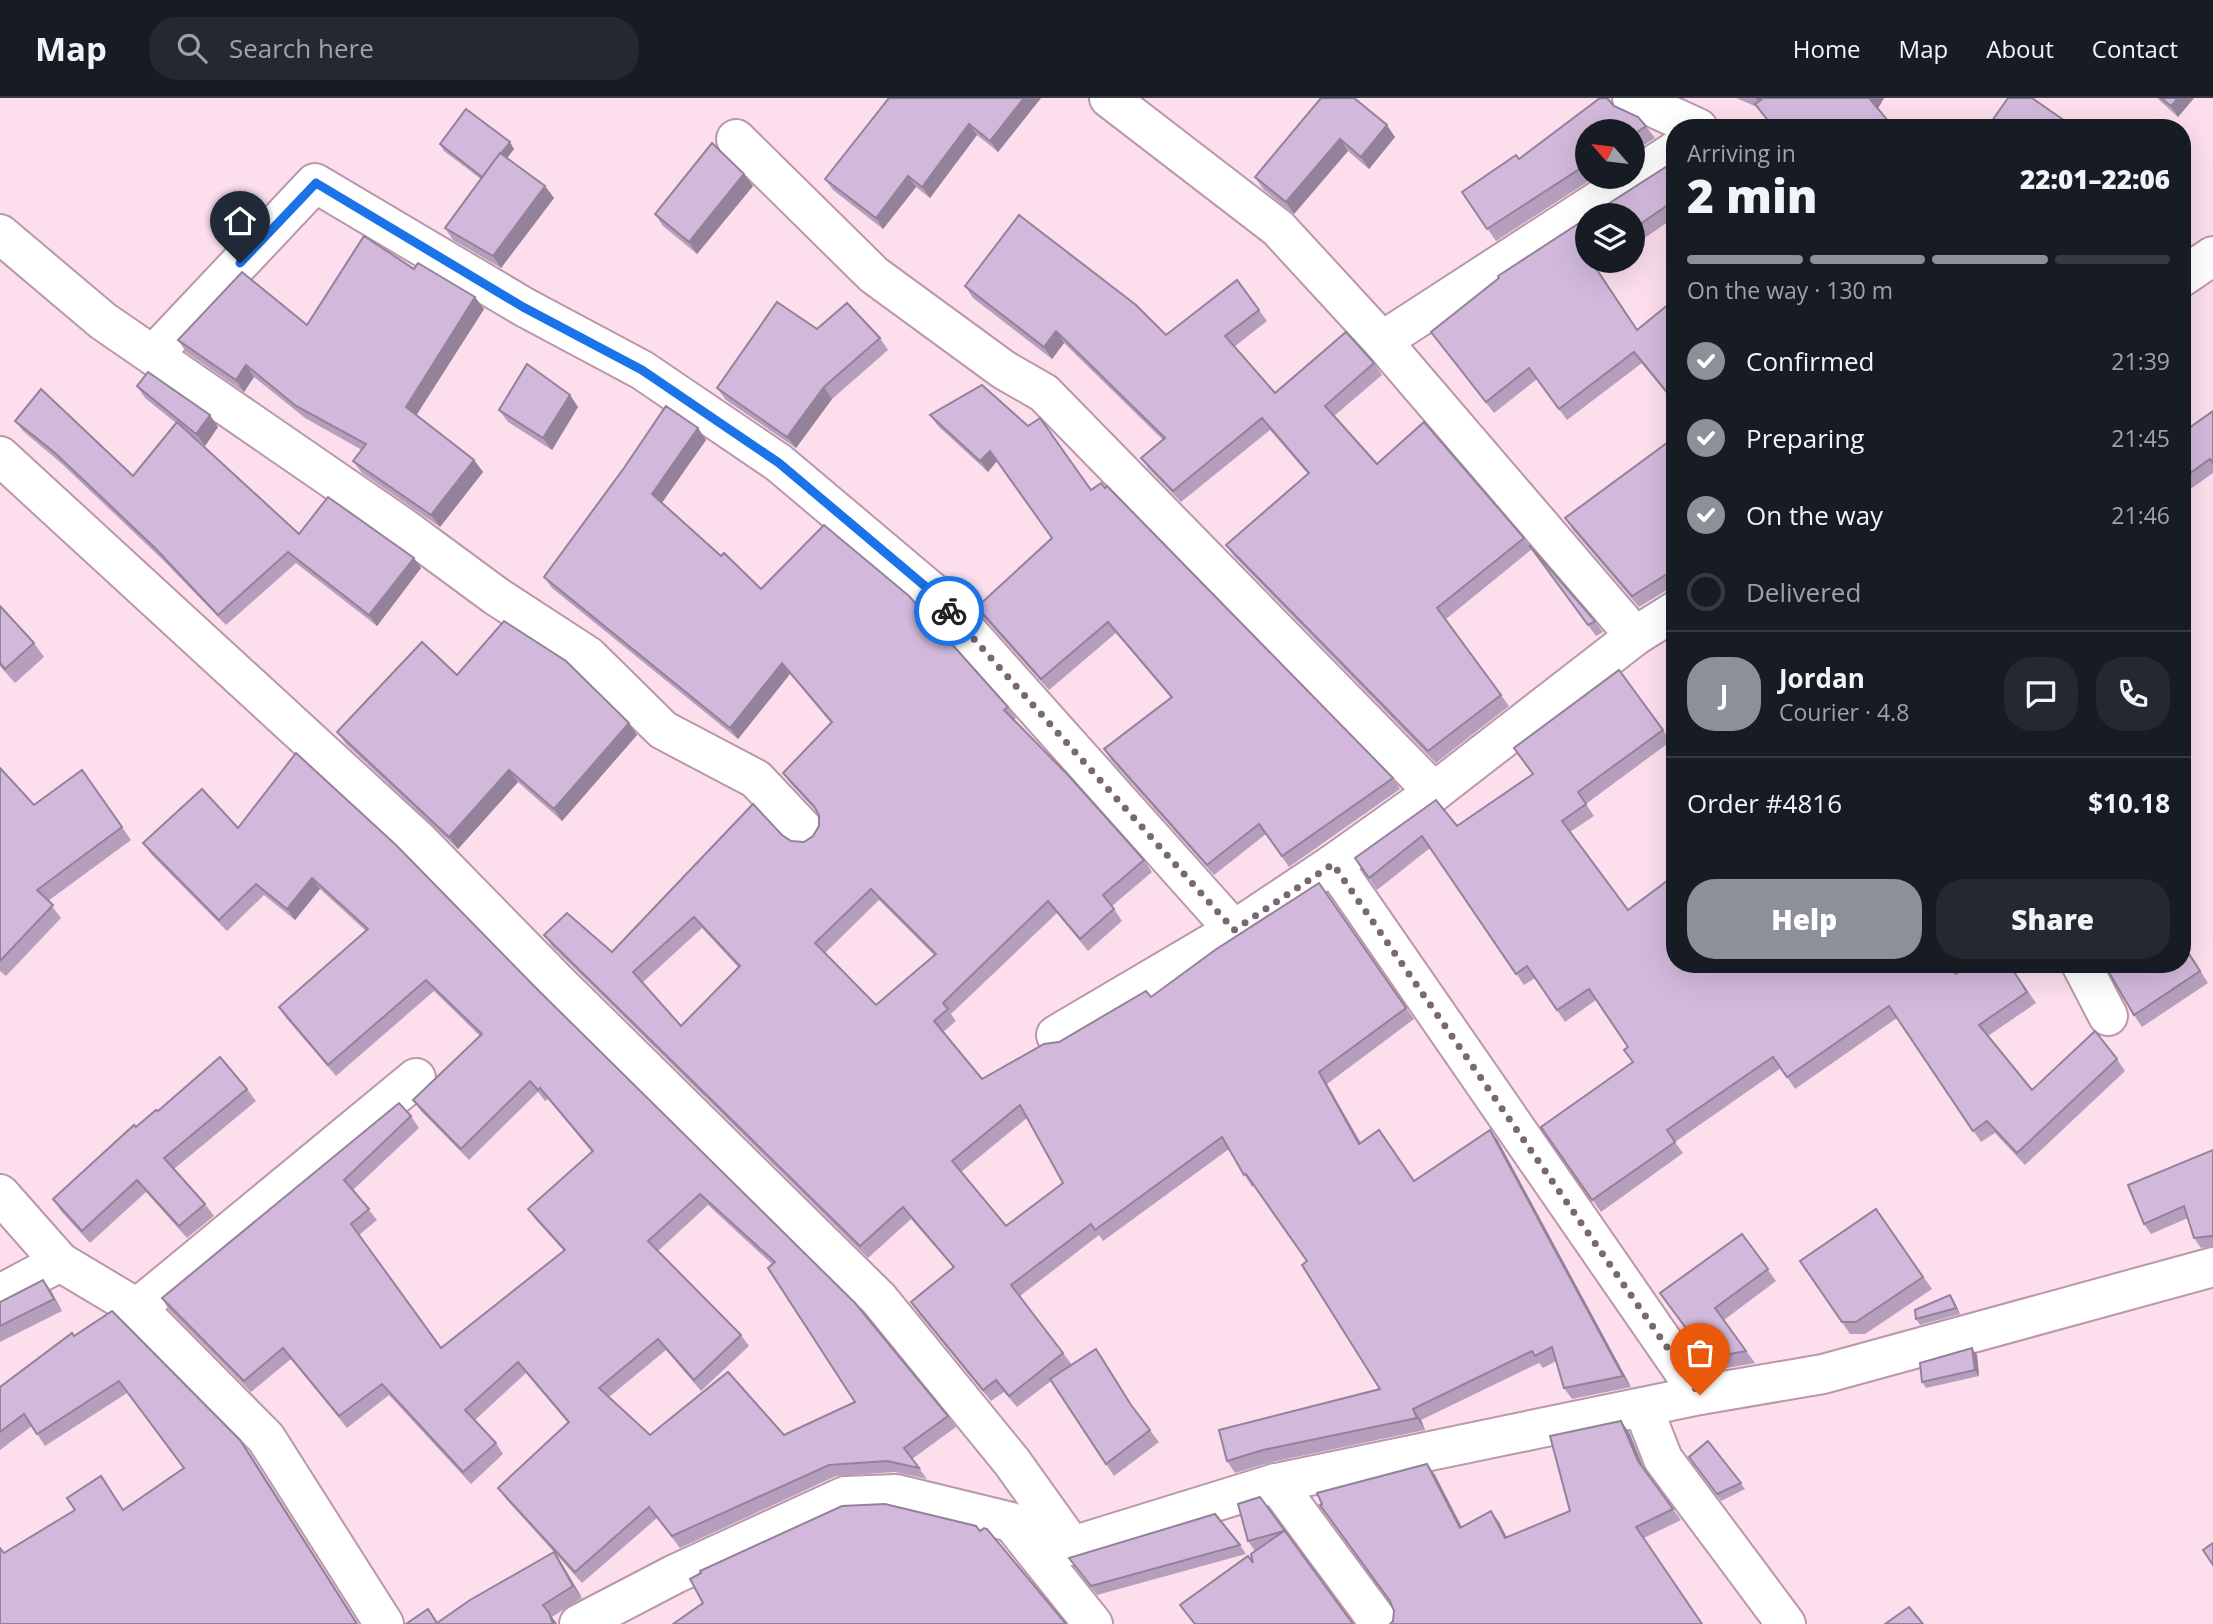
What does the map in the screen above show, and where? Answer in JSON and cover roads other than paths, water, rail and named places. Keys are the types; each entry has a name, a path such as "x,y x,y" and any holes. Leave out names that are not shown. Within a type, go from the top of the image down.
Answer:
{"street":[{"path":"1109,98 1278,228 1382,341 1635,636"},
{"path":"1632,98 1678,119"},
{"path":"736,139 874,275 1004,369 1044,393 1434,792"},
{"path":"1382,341 1666,157"},
{"path":"153,355 316,183 523,307 642,370 779,463 932,592 1234,930"},
{"path":"0,234 103,321 401,526 496,596 587,656 663,730 756,779 806,832"},
{"path":"2191,271 2213,256"},
{"path":"0,456 419,841 559,984 879,1299 1012,1462 1072,1546"},
{"path":"1056,1035 1234,930 1333,864 1434,792 1635,636 1666,617"},
{"path":"1333,864 1700,1395"},
{"path":"2086,973 2108,1016"},
{"path":"137,1308 416,1078"},
{"path":"0,1194 60,1262 137,1308 266,1438 384,1624"},
{"path":"0,1294 60,1262"},
{"path":"579,1624 675,1574 845,1496 896,1494 1011,1522 1072,1546 1276,1483 1700,1395 1823,1374 2213,1266"},
{"path":"1643,1408 1663,1459 1786,1624"},
{"path":"1276,1483 1380,1624"},
{"path":"1011,1522 1093,1624"}]}
